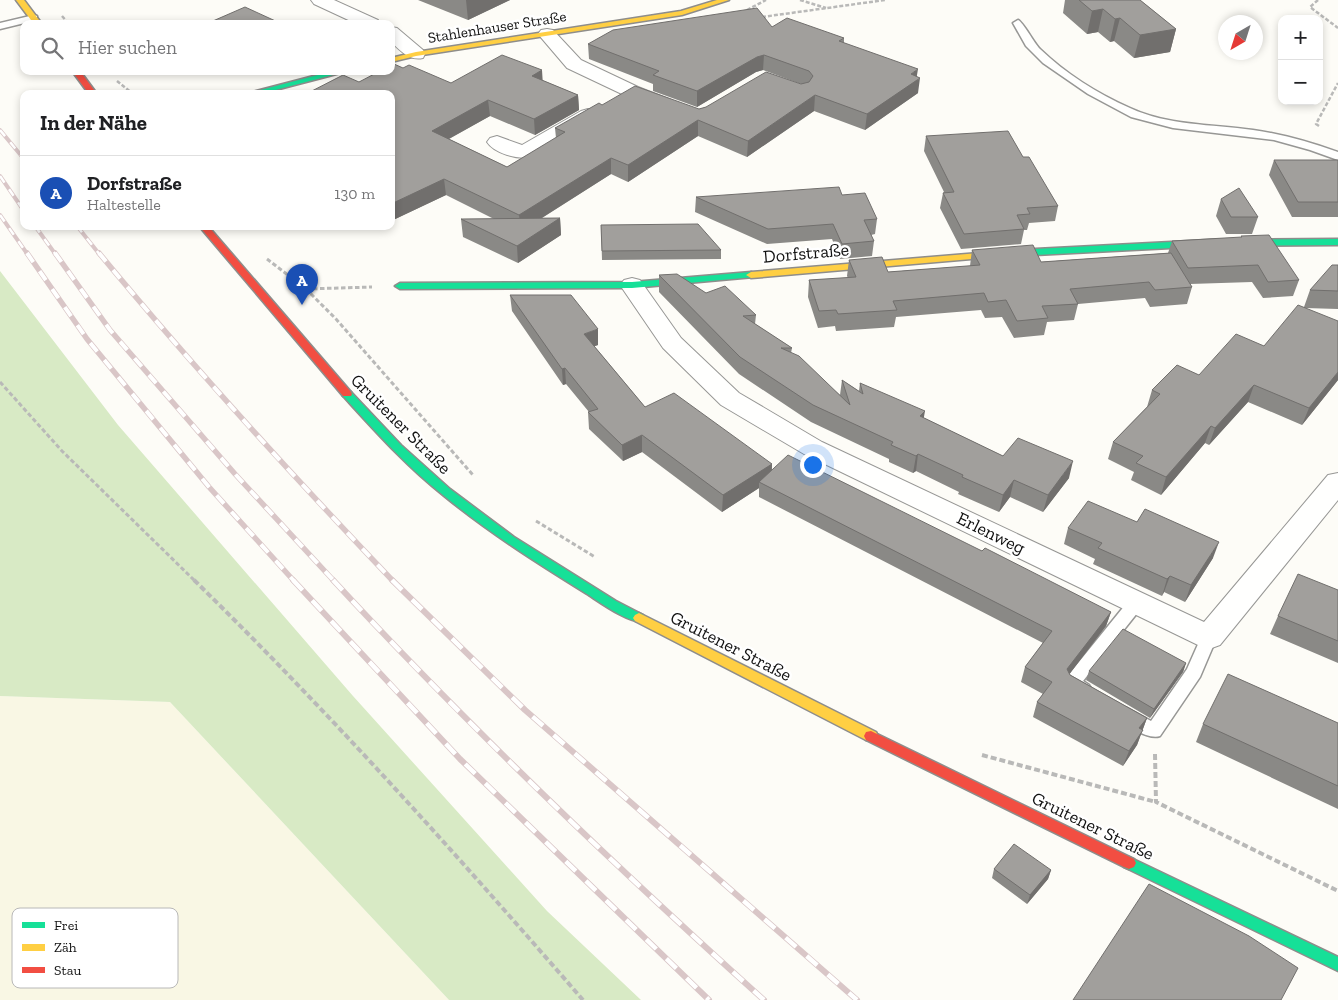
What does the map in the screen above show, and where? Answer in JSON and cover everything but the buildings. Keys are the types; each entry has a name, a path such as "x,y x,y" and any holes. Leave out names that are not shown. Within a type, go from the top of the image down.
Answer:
{"street":[{"path":"20,0 35,20"},
{"path":"320,0 363,20"},
{"name":"Stahlenhauser Straße","path":"395,59 416,54 682,12 725,0"},
{"path":"547,34 574,64 630,91 681,110"},
{"path":"395,36 416,54"},
{"path":"79,75 90,90"},
{"path":"266,90 327,75"},
{"path":"497,142 523,153 630,91"},
{"name":"Gruitener Straße","path":"206,230 332,379 398,448 446,492 510,540 612,604 698,649 952,778 1338,964"},
{"name":"Dorfstraße","path":"400,286 632,285 1021,253 1210,243 1338,242"},
{"name":"Erlenweg","path":"632,285 672,343 730,399 813,448 1209,638"},
{"path":"1209,638 1338,482"}],"lane":[{"path":"0,26 20,23"},
{"path":"1018,23 1022,36 1046,60 1119,108 1148,119 1184,127 1252,133 1282,138 1334,154 1338,157"},
{"path":"1096,698 1072,683 1136,603"},
{"path":"1113,707 1154,731 1194,672 1209,638"}],"path":[{"path":"800,0 829,8"},
{"path":"754,19 885,0"},
{"path":"1318,0 1310,7 1338,28"},
{"path":"113,76 127,90"},
{"path":"1316,124 1338,83"},
{"path":"263,255 306,290 336,319 477,480"},
{"path":"306,290 400,286"},
{"path":"0,382 62,451 240,624 464,863 583,1000"},
{"path":"533,518 598,560"},
{"path":"1154,731 1156,802"},
{"path":"977,753 1156,802 1338,891"}],"shaded area":[{"path":"0,696 170,702 449,1000 0,1000"}],"green space":[{"path":"0,271 118,425 353,696 547,911 641,1000 449,1000 170,702 0,696"}],"railway":[{"path":"0,130 20,154"},
{"path":"0,176 20,205"},
{"path":"0,215 28,255"},
{"path":"38,230 56,255"},
{"path":"80,230 100,255"},
{"path":"27,253 87,339 209,487 294,581"},
{"path":"55,253 110,330 235,474 334,581"},
{"path":"99,253 243,420 393,581"},
{"path":"293,580 460,759 709,1000"},
{"path":"333,580 384,635 544,795 653,899 764,1000"},
{"path":"393,581 525,710 857,1000"}],"traffic: fast":[{"path":"266,90 327,75"},
{"path":"1015,253 1210,243 1338,242"},
{"path":"400,286 632,285 751,275"},
{"path":"347,394 397,448 446,492 510,540 612,604 639,618"},
{"path":"1129,863 1338,964"}],"traffic: slow":[{"path":"20,0 35,20"},
{"path":"395,59 416,54 682,13 725,0"},
{"path":"751,275 1015,253"},
{"path":"639,618 871,736"}],"traffic: jam":[{"path":"79,75 90,90"},
{"path":"206,230 347,394"},
{"path":"871,736 1129,863"}],"place":[{"name":"Dorfstraße","path":"302,305"}]}
